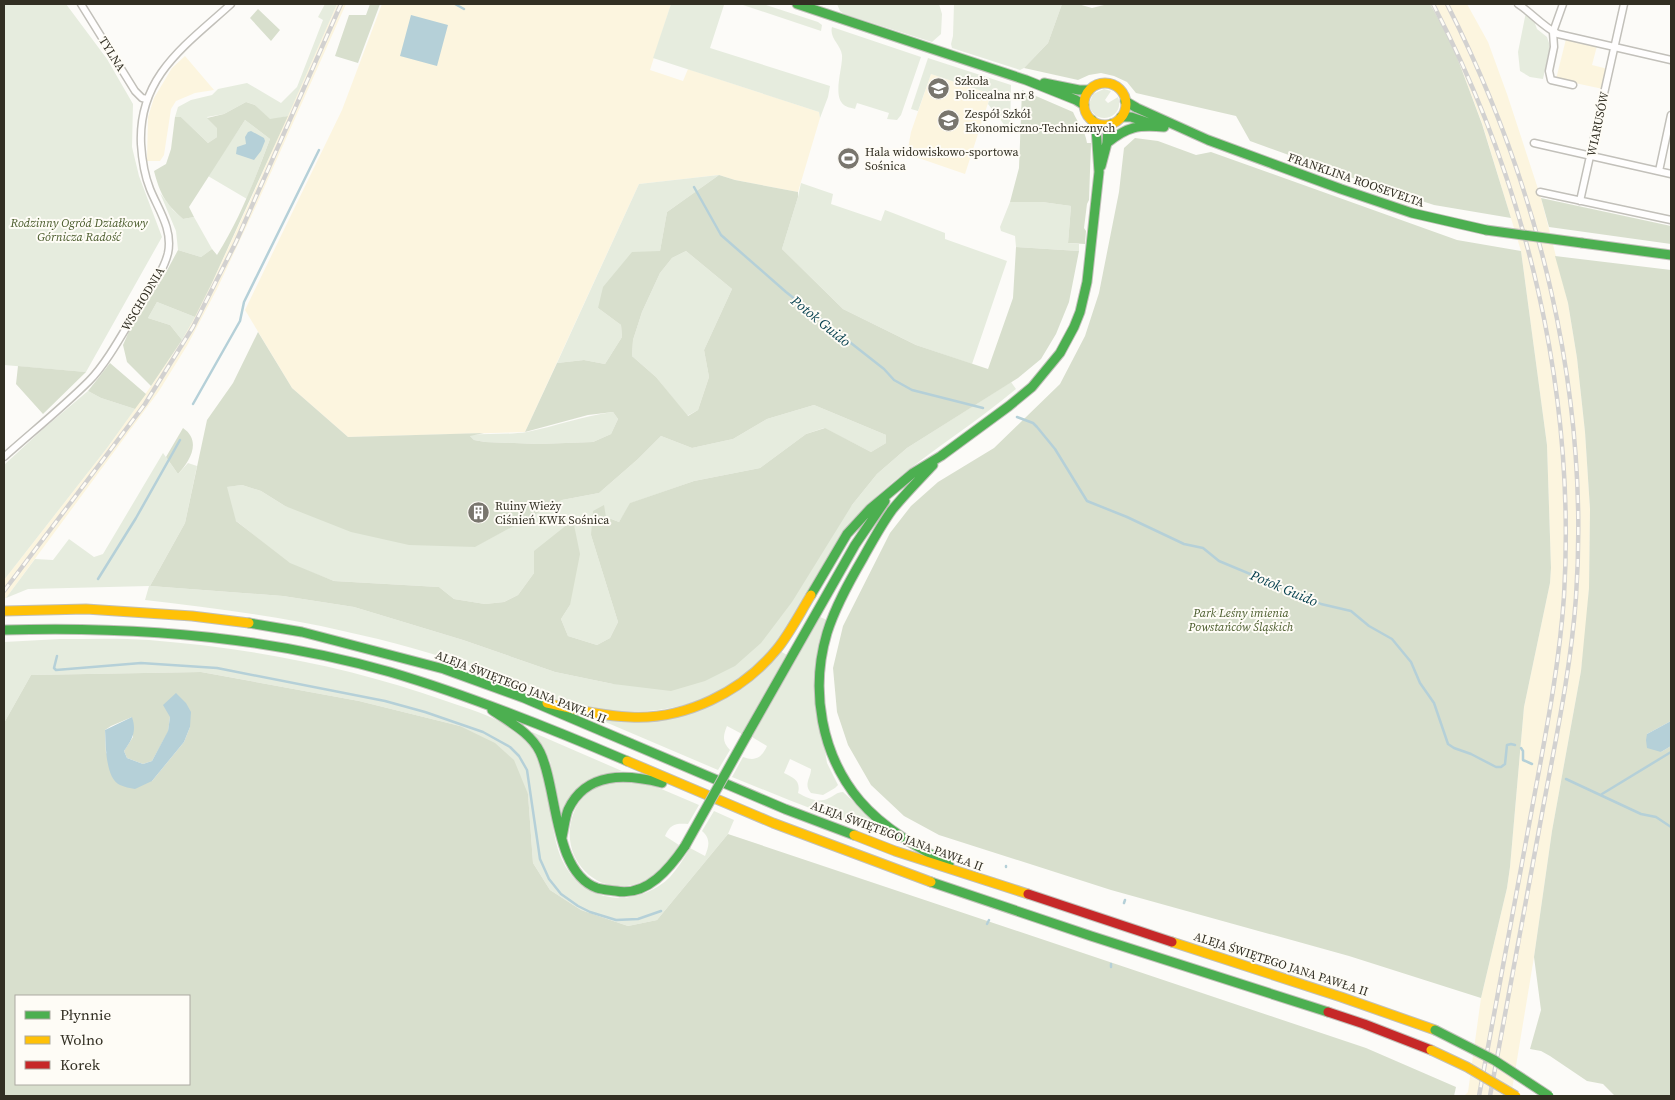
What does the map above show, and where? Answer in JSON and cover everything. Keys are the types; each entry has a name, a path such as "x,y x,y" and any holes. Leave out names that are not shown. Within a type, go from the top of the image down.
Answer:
{"main road":[{"path":"797,4 1026,80 1084,105"},
{"path":"1026,80 1079,90 1089,90"},
{"path":"524,698 596,713 630,717 657,716 700,705 722,695 747,678 777,649 848,534 870,509 913,474 941,456 1020,398 1046,372 1067,340 1080,312 1087,282 1099,172 1107,143 1107,134 1111,124 1124,112 1125,101 1122,91 1113,84 1100,83 1089,90 1086,94 1084,105 1087,114 1096,128 1099,172"},
{"name":"FRANKLINA ROOSEVELTA","path":"1125,101 1186,132 1378,203 1420,216 1486,230 1671,255"},
{"name":"FRANKLINA ROOSEVELTA","path":"1120,117 1131,117 1164,128 1186,132"},
{"path":"1092,120 1100,124 1111,124"},
{"path":"1107,143 1122,130 1138,125 1164,128"},
{"path":"941,456 890,512 846,589 827,633 820,675 819,695 832,757 840,774 863,804 888,828 902,838 981,880"},
{"path":"476,699 528,736 540,750 547,767 556,817 566,856 580,876 598,888 617,892 634,891 652,884 668,869 685,846 856,545 893,491"},
{"name":"ALEJA ŚWIĘTEGO JANA PAWŁA II","path":"4,611 86,609 146,612 229,620 321,636 410,658 524,698 785,809 895,851 1341,997 1435,1030 1492,1059 1549,1096"},
{"path":"4,630 78,628 194,634 300,651 376,668 476,699 778,826 916,878 1364,1024 1467,1067 1516,1096"},
{"path":"562,838 570,808 584,790 594,782 622,776 645,778 700,793"}],"street":[{"name":"TYLNA","path":"81,4 135,91 138,95 147,99"},
{"name":"WSCHODNIA","path":"4,457 90,380 112,351 165,261 168,253 166,224 150,187 142,161 141,126 147,99 153,86 174,57 231,4"},
{"path":"1518,4 1553,32 1567,37 1671,60"},
{"path":"1563,4 1553,32 1554,47 1549,71 1552,80 1573,85"},
{"name":"WIARUSÓW","path":"1580,201 1624,4"},
{"path":"1659,171 1671,115"},
{"path":"1534,143 1671,174"},
{"path":"1540,192 1671,220"}],"shaded area":[{"path":"337,4 346,4 256,206 217,289 188,344 159,391 6,598 4,598 4,580 107,448 182,340 211,285 249,203"},
{"path":"382,4 671,4 650,70 683,81 688,69 819,112 820,118 798,192 735,180 719,175 639,184 525,432 348,437 292,388 245,310 342,110"},
{"path":"1430,4 1467,4 1488,42 1507,94 1541,198 1568,303 1577,358 1585,432 1590,509 1589,588 1586,629 1581,671 1552,831 1511,1096 1464,1096 1468,1092 1481,998 1507,888 1524,707 1550,583 1547,445 1521,251 1482,123 1451,41"},
{"path":"1566,39 1597,46 1592,65 1608,69 1603,89 1556,79"},
{"path":"185,56 214,90 195,93 176,101 171,109 164,155 160,161 147,161 148,117 154,98 172,68"},
{"name":"Zespół Szkół Ekonomiczno-Technicznych","path":"931,74 991,94 965,174 907,154 911,132"}],"green space":[{"name":"Rodzinny Ogród Działkowy Górnicza Radość","path":"4,4 66,4 107,59 133,104 132,147 139,176 162,237 86,372 4,365"},
{"path":"325,4 337,4 288,116 270,120 255,105 246,102 224,114 207,117 217,127 217,137 208,143 181,117 175,117 178,107 191,100 212,95 218,89 247,83 281,103 297,87 323,20 318,17"},
{"path":"370,4 380,4 358,63 335,56 349,15 366,15"},
{"path":"671,4 727,4 724,5 710,48 830,86 820,118 819,112 653,58"},
{"path":"740,4 763,4 818,22 822,25 821,31"},
{"path":"837,4 939,4 942,14 941,34 932,42 844,14 840,11"},
{"path":"954,4 1062,4 1048,43 1020,70 952,48"},
{"path":"1062,4 1078,4 1092,8 1108,4 1430,4 1451,41 1482,124 1511,218 1434,205 1364,182 1250,141 1236,116 1136,93 1127,82 1114,76 1101,73 1089,75 1078,80 1024,68 1048,43"},
{"path":"258,9 280,30 271,41 250,18"},
{"path":"1526,12 1533,18 1537,29 1547,37 1550,46 1543,79 1530,77 1520,71 1518,52"},
{"path":"832,27 921,57 901,115 897,120 887,119 889,113 857,103 855,109 845,106 841,101 838,89 842,55 832,35"},
{"path":"928,58 1011,85 1010,132 988,104 991,94 931,74 918,111 911,109"},
{"path":"1104,89 1111,91 1105,100 1108,103 1118,97 1119,104 1118,110 1114,115 1102,118 1092,111 1089,104 1093,94"},
{"path":"1022,90 1073,112 1083,130 1087,143 1091,143 1089,200 1084,228 1086,231 1085,244 1068,243 1071,206 1042,202 1010,202 1019,168"},
{"path":"246,102 255,105 270,119 288,116 195,317 157,302 148,318 170,325 182,340 151,386 127,362 123,345 130,329 164,276 178,250 201,257 212,249 217,255 240,213 270,139 245,120 189,207 194,217 183,219 172,208 161,192 154,171 166,164 171,149 175,117 181,117 208,143 217,137 217,128 207,118 224,114"},
{"path":"245,120 270,139 247,199 208,176"},
{"name":"Park Leśny imienia Powstańców Śląskich","path":"1135,138 1158,141 1196,155 1211,152 1457,240 1521,251 1547,445 1551,568 1550,583 1524,707 1507,888 1481,998 1349,956 1111,890 939,835 904,816 871,785 848,745 837,712 833,668 843,626 890,533 911,506 938,482 994,448 1060,384 1085,336 1099,293 1119,192 1124,148"},
{"path":"719,175 667,212 660,251 598,308 621,325 622,337 605,364 584,360 557,363 639,184"},
{"path":"719,175 735,180 798,192 782,249 843,309 916,345 988,369 1013,298 1016,247 1079,251 1069,302 1056,334 1041,359 1018,378 907,448 877,474 852,505 792,602 761,643 735,666 705,681 671,691 613,684 555,672 463,640 354,607 283,596 150,586 185,523 207,420 233,383 258,332 292,388 348,437 484,433 470,436 474,440 485,442 538,444 593,442 611,434 618,419 613,412 588,415 525,432 557,363 584,360 605,364 622,337 621,325 598,308 603,287 632,252 660,251 667,212","holes":["686,251 732,289 704,350 709,377 698,410 688,416 656,377 632,356 633,340 642,312 660,273 672,258","814,405 886,435 886,443 871,452 825,428 806,434 760,468 694,481 630,503 619,522 606,517 604,505 593,511 591,535 618,622 610,638 597,645 568,636 561,619 570,605 580,554 573,520 534,551 534,573 518,595 504,602 485,604 454,599 439,587 334,581 290,563 236,521 227,487 242,485 261,491 285,506 351,532 409,545 475,547 562,500 599,493 661,436 692,448 733,439 767,419"]},
{"path":"801,183 833,194 831,204 881,221 885,210 945,233 945,239 1007,261 972,364 916,345 843,309 782,249"},
{"path":"160,193 173,210 183,219 194,217 212,249 201,257 178,250 176,231"},
{"path":"1541,198 1671,226 1671,244 1549,227"},
{"path":"1010,202 1042,202 1071,206 1068,243 1079,244 1079,251 1016,247 1015,236 1001,231 1000,227"},
{"path":"686,251 732,289 704,350 709,377 698,410 687,416 656,377 632,356 633,340 642,312 660,273 672,258"},
{"path":"1555,256 1671,270 1671,721 1647,734 1661,752 1671,746 1671,1096 1615,1096 1603,1084 1587,1081 1550,1056 1541,1051 1530,1049 1541,1010 1534,957 1552,831 1581,671 1589,588 1590,509 1585,432 1577,358 1568,303"},
{"path":"157,302 195,317 182,340 170,325 148,318"},
{"path":"110,363 146,394 135,409 101,398 88,391"},
{"path":"18,366 86,372 43,414 16,384"},
{"path":"1011,382 1016,389 893,482 857,516 780,638 751,669 735,682 715,693 695,702 673,707 652,711 607,710 563,701 481,670 378,639 269,617 145,600 149,586 28,589 6,598 35,559 53,560 69,539 94,557 103,554 163,453 178,474 188,463 197,466 185,523 150,586 283,596 354,607 463,640 555,672 613,684 852,505 877,474 907,448"},
{"path":"88,391 101,398 135,409 4,580 4,465"},
{"path":"814,405 886,435 886,443 871,452 824,428 806,434 760,468 694,481 631,503 619,522 606,517 591,535 618,622 610,638 597,645 568,636 561,619 570,605 534,551 534,573 518,595 504,602 485,604 454,599 439,587 334,581 290,564 235,520 226,487 242,485 261,491 285,506 474,547 562,500 599,493 661,436 692,448 733,439 767,419"},
{"path":"613,412 618,419 611,434 593,442 538,444 485,442 474,440 469,435 527,432"},
{"path":"183,428 189,433 193,445 187,463 178,474 166,457"},
{"path":"820,617 827,620 821,637 825,751 827,763 838,785 823,795 811,793 807,784 811,769 790,759 784,773 794,778 798,783 798,793 813,800 825,800 837,793 843,792 898,842 732,777 743,757 755,759 761,756 765,750 767,746 752,737"},
{"path":"60,639 149,640 225,648 299,661 373,678 410,689 469,709 502,723 522,737 540,763 546,782 556,841 562,859 572,876 588,889 609,897 631,897 652,890 662,884 678,867 690,848 705,856 708,843 707,837 702,831 714,811 734,820 728,834 657,920 628,926 581,910 550,890 533,863 528,794 460,726 359,701 201,672 31,675 4,723 4,642"},
{"path":"780,651 787,655 742,734 727,726 724,739 730,750 718,770 596,718 703,708 736,691 763,669"},
{"path":"201,672 359,701 460,726 495,743 514,760 528,794 533,863 550,890 581,910 628,926 657,920 728,834 1366,1048 1456,1087 1454,1096 4,1096 4,723 31,675","holes":["132,717 133,737 124,751 127,758 143,764 152,761 168,732 170,717 190,727 184,742 152,781 106,753 105,730 111,726"]},
{"path":"532,732 622,771 601,776 584,784 577,790 566,806 562,817 550,761"},
{"path":"630,781 652,785 699,805 688,824 674,825 667,832 665,836 679,845 660,869 652,876 635,884 618,886 603,883 589,875 578,863 572,848 570,831 576,807 587,794 607,783"}],"water":[{"path":"411,15 448,25 437,66 400,56"},
{"path":"251,131 264,138 265,141 261,151 254,160 236,154 237,147 246,144 245,137"},
{"path":"176,693 186,703 191,712 190,727 184,742 152,781 135,789 120,785 111,776 106,752 105,730 132,717 133,735 124,751 127,758 143,764 152,761 168,731 170,717 163,705"},
{"path":"1671,721 1671,746 1661,752 1647,748 1647,734"}],"waterway":[{"name":"Potok Guido","path":"455,4 464,9"},
{"path":"193,404 240,321 244,302 319,150"},
{"name":"Potok Guido","path":"694,187 721,235 786,292 884,369 894,380 912,390 983,408"},
{"name":"Potok Guido","path":"1017,417 1033,423 1037,427 1055,449 1087,501 1127,517 1184,544 1203,548 1219,561 1299,593 1321,604 1351,611 1369,626 1392,639 1411,662 1420,683 1434,703 1448,744 1454,748 1471,754 1496,767 1501,767 1505,764 1507,745 1515,745"},
{"path":"98,579 136,518 180,440"},
{"path":"57,656 54,668 56,670 141,663 217,668 385,701 425,712 483,732 510,747 519,756 527,770 540,859 549,879 561,894 590,912 616,920 638,919 661,911"},
{"name":"Potok Guido","path":"1521,748 1523,760 1532,764"},
{"path":"1602,794 1671,752"},
{"name":"Potok Guido","path":"1566,779 1641,814 1656,817 1671,827"},
{"path":"987,924 989,920"}],"railway":[{"path":"4,591 145,404 193,327 236,242 341,4"},
{"path":"1433,4 1466,73 1495,144 1519,217 1538,291 1553,367 1562,443 1566,519 1564,596 1555,679 1479,1096"},
{"path":"1447,4 1480,73 1508,144 1532,217 1551,292 1566,367 1575,444 1578,520 1576,597 1567,677 1490,1096"}],"traffic: fast":[{"path":"797,4 1026,80 1084,105"},
{"path":"1044,83 1079,90 1089,90"},
{"path":"1125,101 1208,140 1341,189 1412,213 1486,230"},
{"path":"1121,117 1131,117 1155,125"},
{"path":"811,595 847,534 870,509 913,473 941,456 1009,406 1032,387 1060,353 1080,312 1087,282 1099,172 1096,128 1092,120"},
{"path":"1101,166 1107,143 1108,128 1111,124"},
{"path":"1107,143 1121,133 1134,128 1147,126 1164,127"},
{"path":"1486,230 1582,243"},
{"path":"1582,243 1671,255"},
{"path":"933,465 892,510 853,576 830,623 819,677 822,721 836,763 847,783 869,811 890,829 949,864"},
{"path":"747,735 855,545 885,501"},
{"path":"249,623 302,632 444,669 524,698 785,809 854,835"},
{"path":"4,630 101,630 198,636 247,642 343,660 420,681 480,702 627,761"},
{"path":"492,710 531,739 540,752 546,768 564,848 572,865 583,879 597,888 627,892 638,890 648,885 665,871 685,846"},
{"path":"685,846 747,735"},
{"path":"562,837 568,810 576,797 585,788 596,782 622,777 662,783"},
{"path":"931,882 1091,936 1328,1012"},
{"path":"1435,1030 1494,1060 1549,1096"}],"traffic: slow":[{"path":"1105,83 1120,89 1126,104 1120,119 1105,125 1090,119 1084,104 1090,89 1105,83"},
{"path":"547,703 609,715 651,717 671,714 711,700 730,690 763,664 777,649 811,595"},
{"path":"4,611 86,609 192,616 249,623"},
{"path":"627,761 773,823 931,882"},
{"path":"854,835 895,851 1028,894"},
{"path":"1172,942 1435,1030"},
{"path":"1431,1050 1467,1067 1516,1096"}],"traffic: jam":[{"path":"1028,894 1172,942"},
{"path":"1328,1012 1431,1050"}],"place":[{"name":"Szkoła Policealna nr 8","path":"939,88"},
{"name":"Zespół Szkół Ekonomiczno-Technicznych","path":"949,121"},
{"name":"Hala widowiskowo-sportowa Sośnica","path":"849,159"},
{"name":"Ruiny Wieży Ciśnień KWK Sośnica","path":"479,513"}]}
